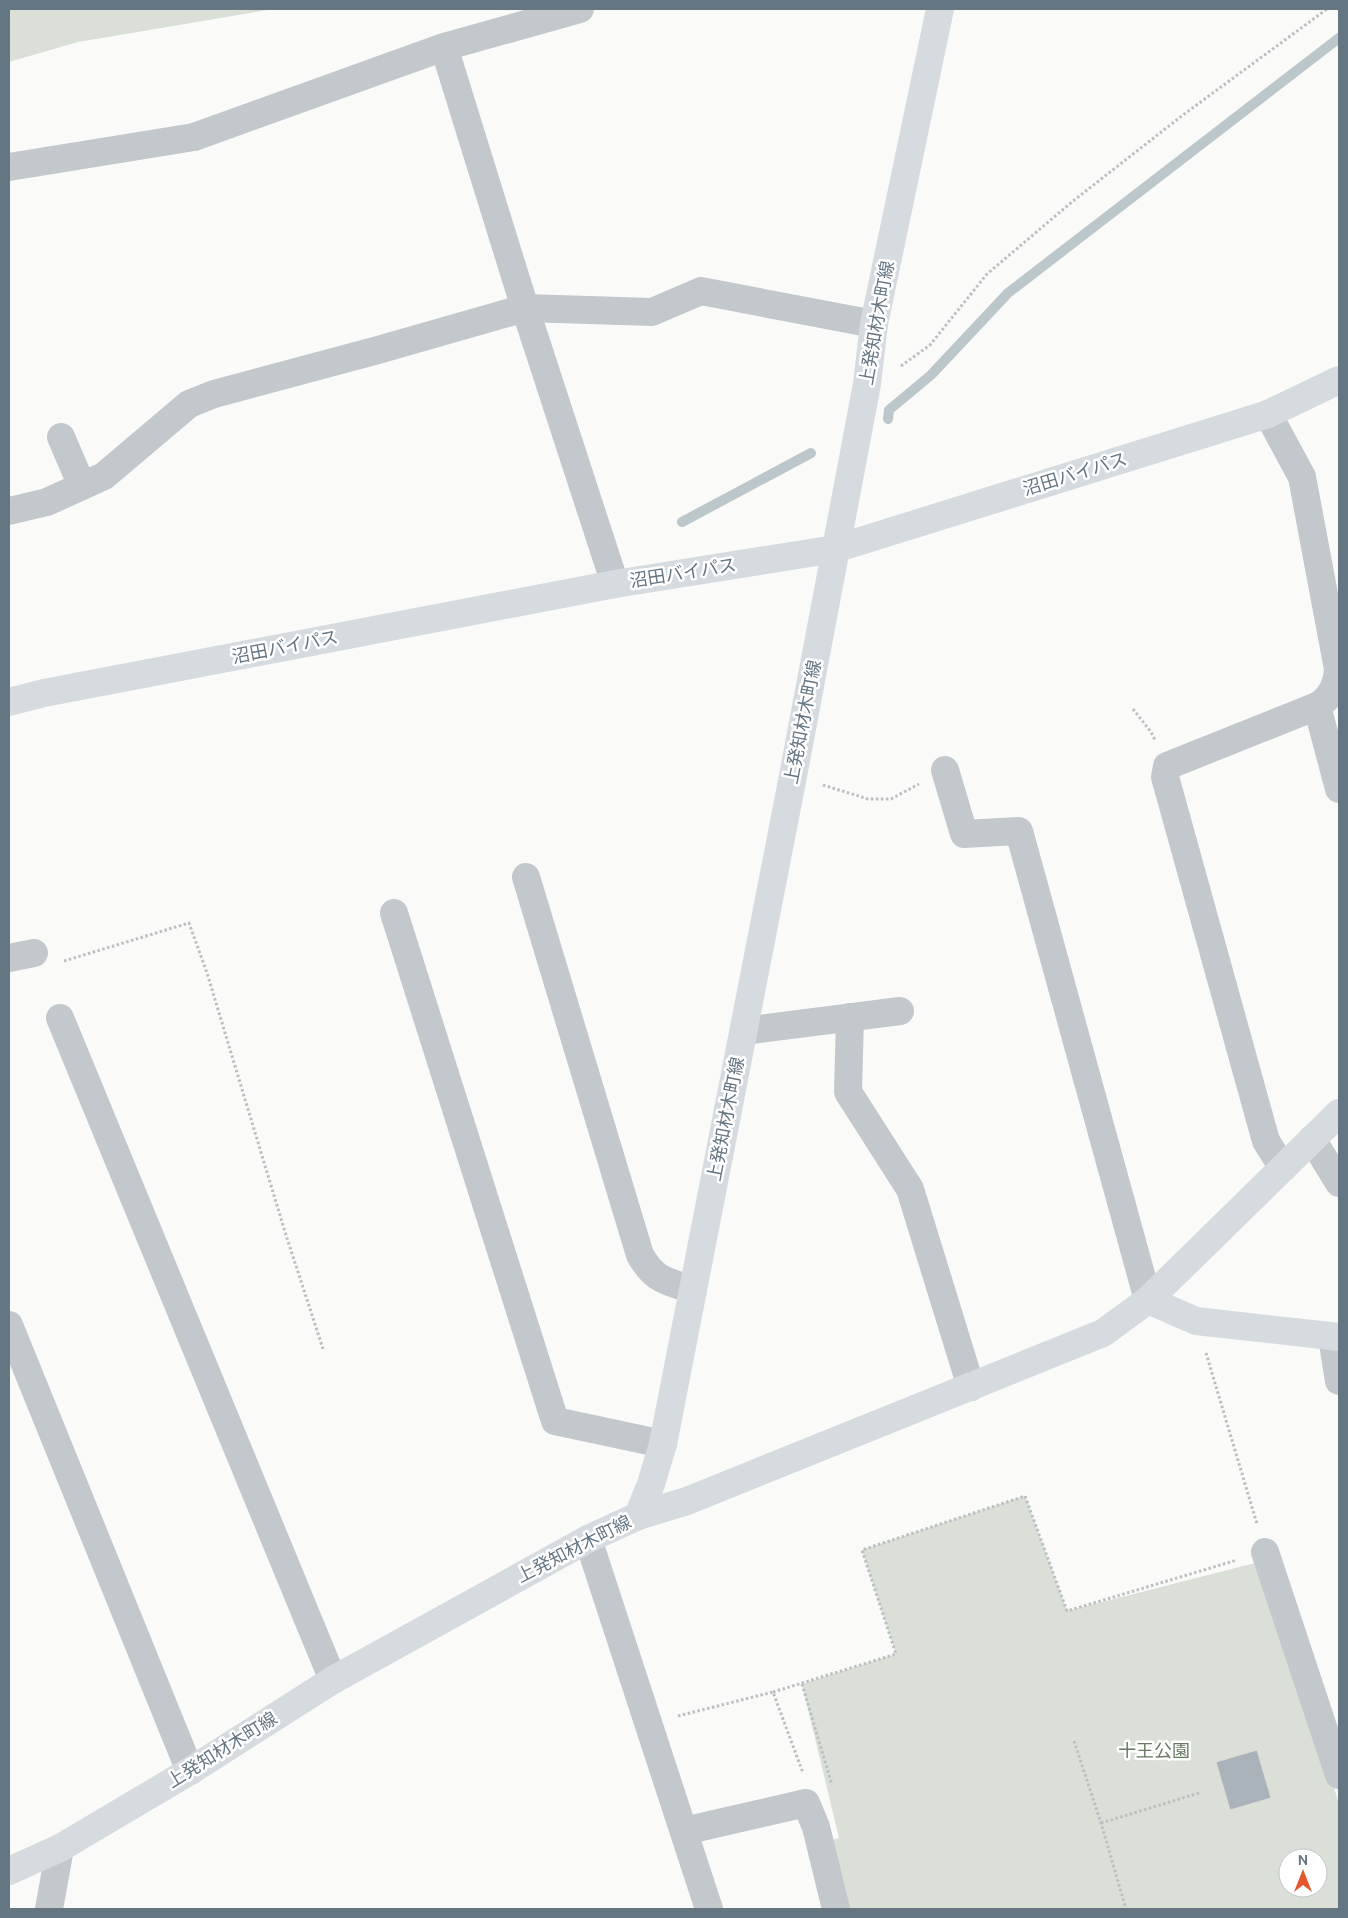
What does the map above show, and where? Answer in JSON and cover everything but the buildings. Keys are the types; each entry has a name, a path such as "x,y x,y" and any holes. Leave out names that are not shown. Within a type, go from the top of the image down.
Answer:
{"street":[{"path":"9,167 194,137 444,47 580,9"},
{"name":"上発知材木町線","path":"9,1871 60,1848 190,1771 333,1680 588,1539 638,1516 651,1484 663,1444 794,776 867,384 874,324 940,9"},
{"path":"444,47 525,308 615,584"},
{"path":"9,511 47,502 104,476 189,404 214,394 525,308 652,312 702,292 874,324"},
{"name":"沼田バイパス","path":"9,702 44,693 615,584 835,549 1268,414 1339,380"},
{"path":"1268,414 1302,477 1338,669 1336,685 1323,702 1317,706 1167,766 1165,777 1266,1141 1283,1168"},
{"path":"61,437 82,486"},
{"path":"1317,706 1339,789"},
{"path":"945,770 964,834 1019,831 1148,1300"},
{"path":"526,876 640,1255 648,1268 660,1280 693,1290"},
{"path":"394,913 555,1421 663,1444"},
{"path":"744,1030 900,1011"},
{"path":"850,1017 848,1092 910,1189 971,1387"},
{"path":"60,1018 333,1680"},
{"path":"638,1516 687,1501 1103,1333 1148,1300 1339,1114"},
{"path":"1312,1139 1339,1183"},
{"path":"1148,1300 1196,1321 1335,1337 1339,1381"},
{"path":"9,1325 190,1771"},
{"path":"588,1539 709,1909"},
{"path":"1265,1552 1339,1775"},
{"path":"684,1831 806,1803 816,1827 836,1909"},
{"path":"49,1909 60,1848"}],"path":[{"path":"867,384 895,370 930,345 987,274 1073,201 1183,115 1327,9"},
{"path":"1133,709 1151,732 1167,766"},
{"path":"794,776 868,798 891,798 945,770"},
{"path":"21,956 41,968 189,923 207,973 285,1232 323,1348"},
{"path":"648,1723 802,1684 896,1654 862,1550 1025,1496 1067,1611 1265,1552 1196,1321"},
{"path":"802,1684 834,1794"},
{"path":"773,1692 807,1783 806,1803"},
{"path":"1074,1741 1102,1823 1126,1909"},
{"path":"1102,1823 1199,1794"}],"green space":[{"path":"9,9 273,9 78,42 9,62"},
{"name":"十王公園","path":"1025,1496 1067,1611 1259,1562 1339,1803 1339,1909 844,1909 832,1840 839,1838 802,1684 896,1654 862,1550"}],"waterway":[{"path":"888,419 889,410 931,375 1008,293 1339,38"},
{"path":"682,522 811,453"}]}
